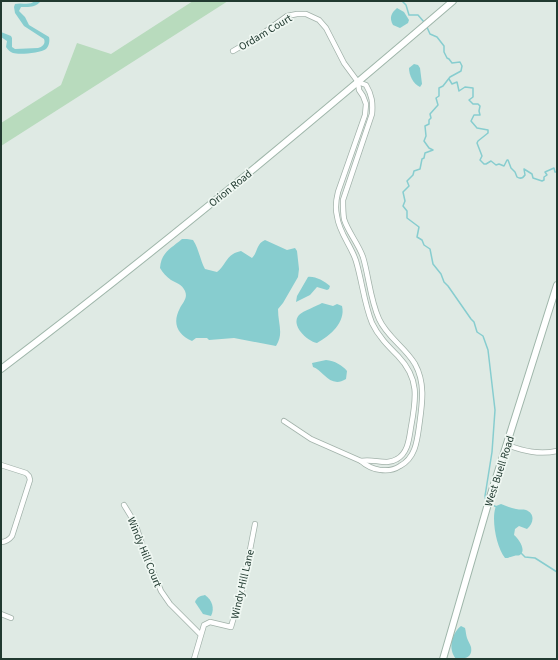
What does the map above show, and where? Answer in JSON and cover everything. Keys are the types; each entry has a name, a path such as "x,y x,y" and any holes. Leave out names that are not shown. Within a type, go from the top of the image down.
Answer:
{"main road":[{"name":"Orion Road","path":"1,369 110,285 358,82 453,1"},
{"name":"West Buell Road","path":"443,659 481,527 557,285"}],"street":[{"name":"Ordam Court","path":"232,51 258,37 287,16 306,14 319,20 326,28 344,63 358,82"},
{"path":"284,421 311,439 361,461 366,466 392,470 403,465 415,449 421,412 422,387 417,369 414,362 384,328 374,306 367,273 359,246 344,220 344,197 372,114 372,99 366,85 358,82 359,90 365,102 365,115 337,195 337,216 340,228 352,250 360,275 367,309 372,322 378,333 411,373 415,394 414,411 409,439 406,449 402,455 396,460 387,462 368,459 361,461"},
{"path":"365,102 372,99"},
{"path":"361,126 367,129"},
{"path":"337,195 344,197"},
{"path":"360,275 367,273"},
{"path":"378,333 384,328"},
{"path":"414,411 421,412"},
{"path":"507,445 519,450 538,453 557,451"},
{"path":"1,465 26,473 30,480 12,536 10,540 1,542"},
{"name":"Windy Hill Court","path":"124,505 135,523 144,550 161,590 170,604 200,634"},
{"name":"Windy Hill Lane","path":"200,634 204,625 210,622 232,627 243,586 255,524"},
{"path":"1,614 11,618"},
{"path":"194,659 200,634"}],"green space":[{"path":"193,1 228,1 1,146 1,123 61,85 77,43 111,54"}],"water":[{"path":"41,1 34,6 21,7 19,11 25,17 29,25 49,37 48,46 46,49 35,53 12,53 6,47 7,41 1,37 1,32 11,36 12,47 15,49 38,48 44,44 44,39 24,26 15,13 15,4 30,3"},
{"path":"397,8 404,12 409,20 408,23 400,28 393,25 391,20 393,12"},
{"path":"414,64 418,65 420,68 422,84 420,87 413,82 410,74 409,68"},
{"path":"182,239 193,240 205,269 217,272 229,257 236,252 241,251 252,258 260,244 265,240 287,250 295,248 297,251 299,269 298,277 278,309 280,337 276,346 234,338 209,340 207,338 196,338 192,341 183,335 177,328 176,318 186,298 186,293 179,284 169,279 160,268 164,255"},
{"path":"308,277 314,277 322,281 330,286 329,289 327,290 317,287 310,295 296,302 297,296"},
{"path":"322,303 333,306 337,304 342,306 343,312 342,318 336,328 327,337 317,343 313,342 301,332 298,328 297,319 301,313"},
{"path":"326,360 341,365 347,371 346,379 336,382 327,378 313,367 312,363"},
{"path":"501,504 514,509 526,510 532,516 532,522 527,529 519,526 515,529 514,535 520,541 523,550 522,553 508,558 505,558 499,547 494,525 496,506"},
{"path":"205,595 212,604 213,610 211,616 203,614 195,602 199,597"},
{"path":"461,626 465,628 471,647 471,654 462,659 456,659 451,646 455,633"}],"waterway":[{"path":"402,1 406,5 409,15 418,15 424,22"},
{"path":"426,25 430,34 437,37 444,46 444,52 447,58 452,63 460,62 462,66 461,71 450,77 443,86 439,88 439,96 436,98 438,105 430,114 431,118 429,120 429,124 425,126 426,136 424,141 429,148 433,150 425,153 420,169 414,171 413,175 407,181 409,186 403,192 405,201 403,206 407,211 407,218 419,227 417,237 430,249 433,264 441,274 444,282 474,322 477,332 483,336 488,350 495,410 492,452 485,496 486,502"},
{"path":"449,79 452,84 457,82 459,91 465,87 473,88 473,97 469,100 473,104 478,104 480,106 480,115 474,115 471,121 477,128 488,130 488,133 477,143 482,156 480,160 484,164 491,161 496,165 499,164 504,166 508,160 517,177 520,178 525,175 524,169 532,174 533,178 542,181 547,175 545,172 554,168 555,172 557,172"},
{"path":"492,505 497,507"},
{"path":"521,553 525,557 535,558 557,572"}]}
